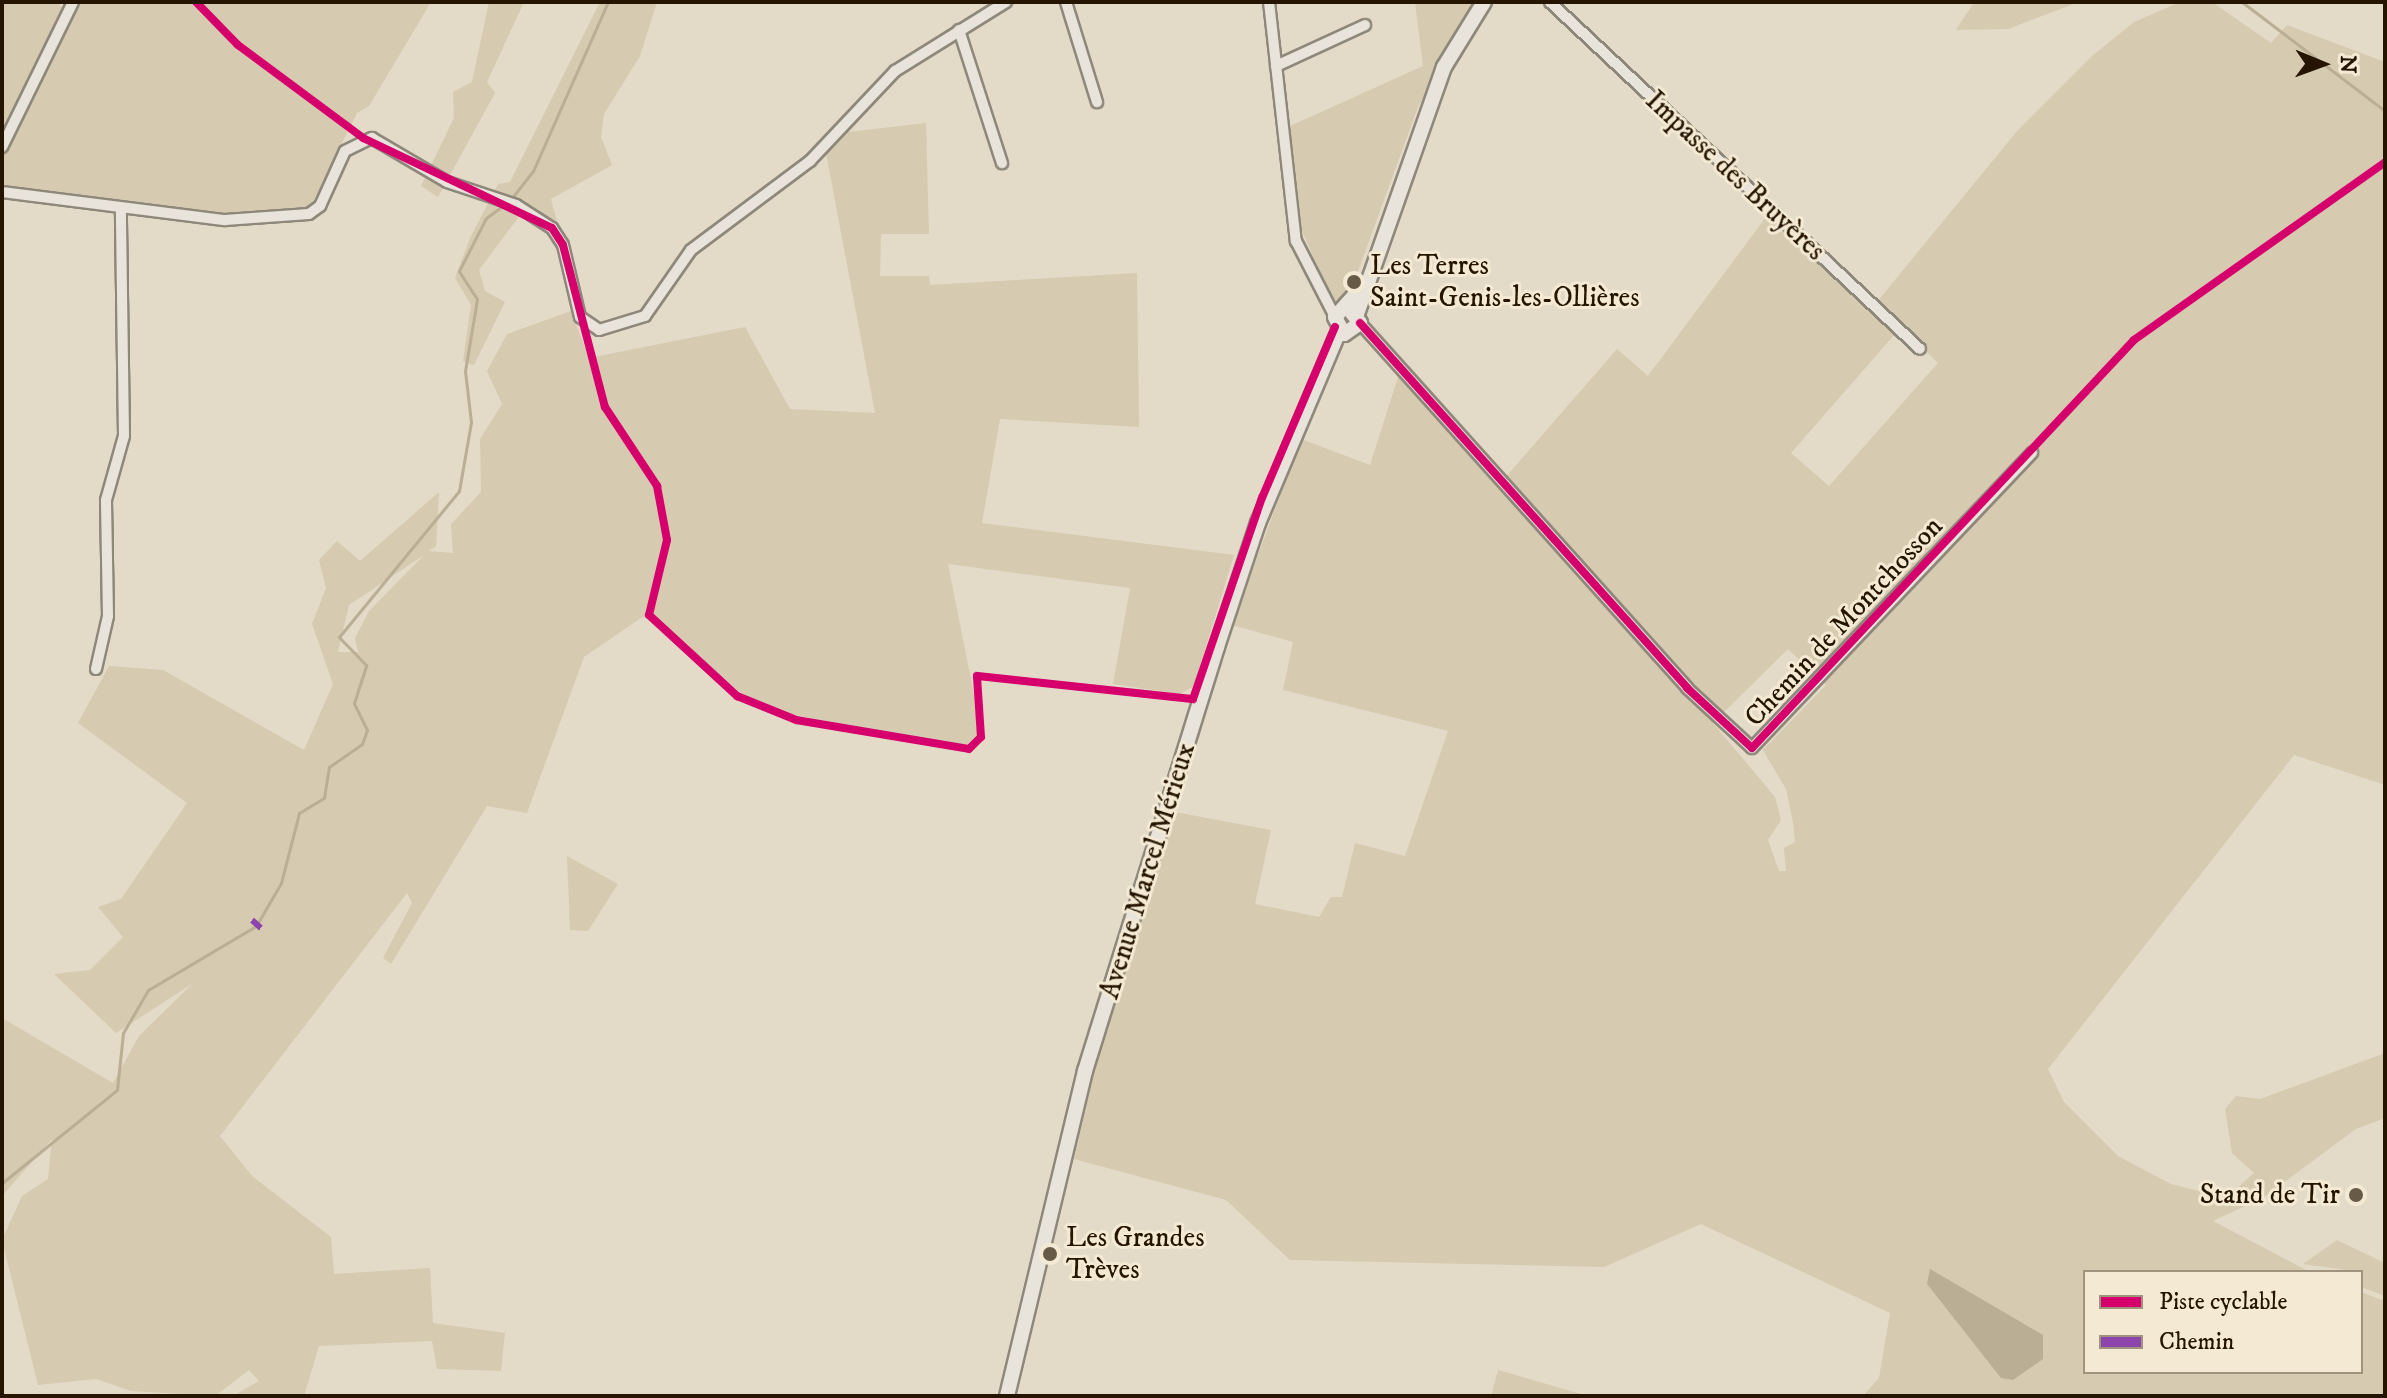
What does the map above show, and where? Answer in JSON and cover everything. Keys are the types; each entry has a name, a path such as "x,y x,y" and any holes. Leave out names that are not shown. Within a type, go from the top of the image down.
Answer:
{"main road":[{"name":"Avenue Marcel Mérieux","path":"1007,1396 1085,1071 1258,523 1367,279 1444,67 1484,2"}],"street":[{"path":"2,147 73,2"},
{"path":"2,192 121,212 225,220 309,214 320,206 345,151 372,138 447,182 516,205 563,245 588,328 645,316 691,250 810,161 895,71 1006,2"},
{"path":"1066,2 1097,102"},
{"path":"1269,2 1296,241 1348,321"},
{"name":"Impasse des Bruyères","path":"1550,2 1920,349"},
{"path":"1276,66 1365,25"},
{"path":"959,30 1002,163"},
{"path":"96,669 108,616 106,500 124,436 121,212"},
{"name":"Chemin de Montchosson","path":"1348,321 1687,688 1752,748 2032,453"}],"shaded area":[{"path":"2,2 57,2 69,15 80,2 431,2 369,106 357,113 309,210 226,217 2,189"},
{"path":"489,2 524,2 487,82 495,93 438,197 421,186 454,118 453,92 472,82"},
{"path":"600,2 657,2 640,56 604,114 601,137 612,165 551,199 559,229 526,207 479,270 485,291 505,302 474,365 463,361 471,305 455,278 470,238 498,184 510,182"},
{"path":"1415,2 1476,2 1418,107 1357,274 1344,298 1332,301 1300,226 1290,126 1423,66"},
{"path":"1974,2 2079,2 2008,29 1956,30"},
{"path":"2180,2 2212,2 2271,43 2287,25 2385,62 2385,785 2294,755 2048,1069 2064,1102 2118,1156 2171,1184 2226,1198 2254,1173 2232,1153 2225,1109 2236,1096 2260,1099 2385,1053 2385,1118 2356,1129 2264,1197 2213,1221 2306,1270 2083,1270 2083,1374 2363,1374 2363,1293 2385,1301 2385,1396 1863,1396 1879,1378 1890,1313 1701,1224 1604,1267 1290,1260 1226,1200 1074,1159 1098,1055 1175,812 1271,830 1255,904 1319,917 1331,897 1342,897 1355,843 1405,856 1448,731 1283,690 1293,642 1232,625 1301,439 1370,465 1398,377 1497,487 1617,349 1648,376 1769,213 1895,334 1791,453 1829,486 1938,363 1876,303 2018,130 2092,56 2134,22","holes":["1788,649 1826,685 1763,750 1786,789 1793,822 1795,842 1784,848 1786,871 1779,871 1768,840 1781,820 1775,797 1713,723"]},
{"path":"926,123 929,234 881,234 880,276 929,276 930,285 1137,273 1139,427 1000,419 982,523 1234,555 1194,686 1180,694 1113,684 1130,588 948,564 980,725 981,737 969,749 759,708 649,615 641,618 584,657 527,813 487,806 391,964 383,958 412,903 407,893 220,1136 252,1176 331,1237 334,1274 430,1268 433,1323 505,1333 501,1371 437,1369 432,1341 319,1346 304,1396 233,1396 259,1381 249,1370 215,1396 131,1391 96,1379 38,1385 2,1240 22,1196 48,1179 52,1139 2,1196 2,1018 113,1083 139,1036 192,984 116,1033 54,974 90,970 123,937 98,907 121,899 187,803 78,723 109,666 163,670 304,750 333,684 312,624 326,588 319,560 337,541 360,561 439,492 436,546 429,551 453,553 451,524 481,492 480,439 502,404 487,371 507,334 571,311 589,358 745,327 790,409 875,413 826,153 848,132","holes":["424,555 369,611 355,638 358,652 338,652 349,605"]},
{"path":"567,856 618,884 588,931 570,930"},
{"path":"2337,1240 2385,1263 2385,1296 2363,1288 2363,1270 2303,1264"},
{"path":"1930,1269 2043,1335 2043,1359 2013,1380 2001,1378 1927,1284"},
{"path":"1498,1370 1588,1396 1491,1396"}],"waterway":[{"path":"511,199 533,171 608,2"},
{"path":"2242,2 2385,111"},
{"path":"2,1183 117,1090 123,1033 148,990 256,926 281,883 299,813 324,798 329,767 362,744 367,730 354,703 366,665 339,637 459,491 471,422 465,371 477,299 459,271 486,218 505,204"}],"marked path":[{"path":"252,920 262,929"}],"cycle path":[{"path":"196,2 238,45 363,138 552,228 563,245 605,407 657,486 667,540 649,615 737,696 796,720 969,749 981,737 977,676 1193,699 1262,498 1335,327"},
{"path":"1360,323 1687,688 1752,748 2134,340 2385,162"}],"place":[{"name":"Les Terres Saint-Genis-les-Ollières","path":"1354,282"},
{"name":"Stand de Tir","path":"2356,1195"},
{"name":"Les Grandes Trèves","path":"1050,1254"}]}
